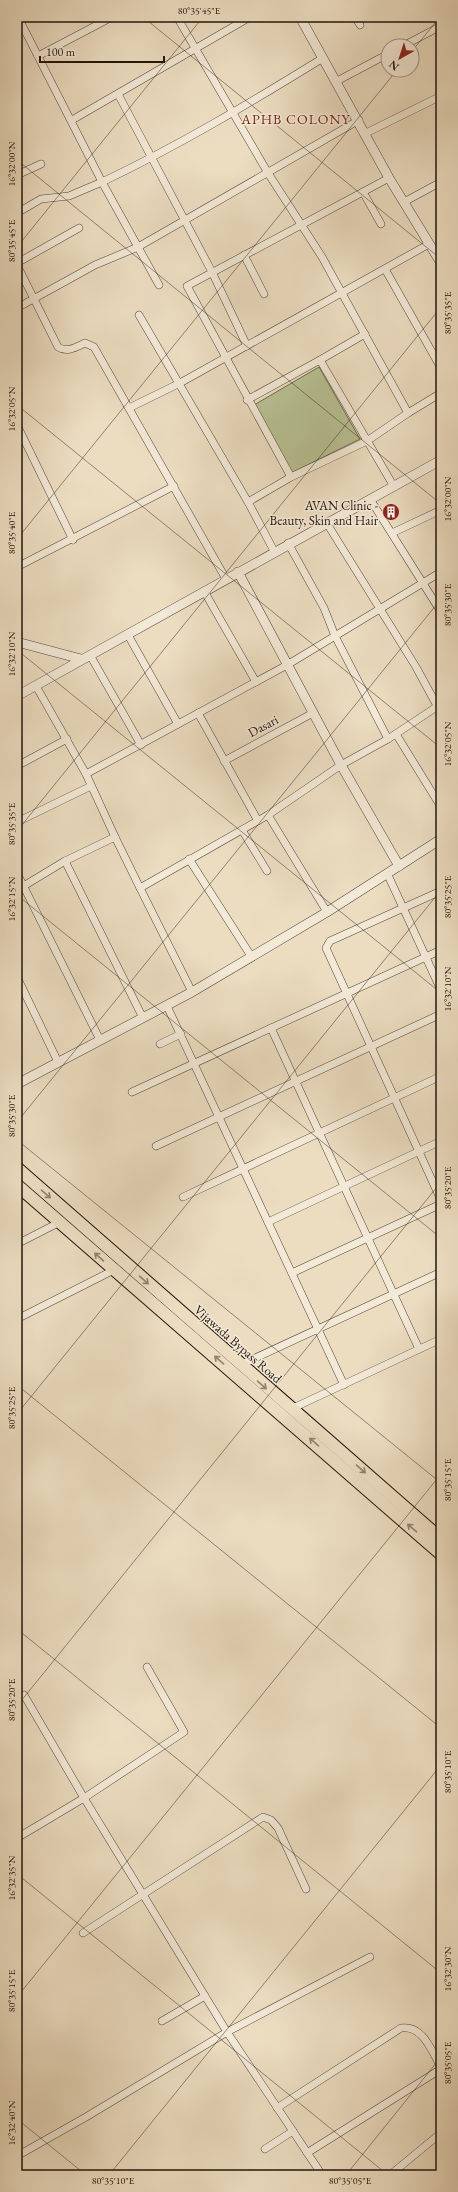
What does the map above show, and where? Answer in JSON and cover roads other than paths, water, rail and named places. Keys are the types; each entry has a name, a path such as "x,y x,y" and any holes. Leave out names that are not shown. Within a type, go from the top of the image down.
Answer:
{"main road":[{"name":"Vijawada Bypass Road","path":"17,1168 441,1554"},
{"name":"Vijawada Bypass Road","path":"17,1185 114,1270 236,1368 291,1409 441,1539"}],"street":[{"path":"18,17 72,120 102,182 159,285"},
{"path":"38,56 112,17"},
{"path":"177,17 268,173 302,225 342,292 408,413"},
{"path":"72,120 250,17"},
{"path":"300,17 337,80 404,202 429,244 438,252 441,263"},
{"path":"355,17 360,25"},
{"path":"418,38 441,26"},
{"path":"17,213 41,199 69,196 152,158 233,113 323,58"},
{"path":"337,80 380,58"},
{"path":"118,94 212,272 247,346"},
{"path":"366,133 441,96"},
{"path":"17,308 34,297 95,265 138,247 359,120"},
{"path":"17,175 41,164"},
{"path":"291,477 247,400 187,286 390,178"},
{"path":"404,202 441,182"},
{"path":"363,192 381,224"},
{"path":"79,228 17,264 58,347 63,350 69,350 85,343 94,347 226,579"},
{"path":"129,408 180,383 429,244"},
{"path":"244,255 264,294"},
{"path":"385,269 441,368"},
{"path":"139,315 180,383 248,502 274,551"},
{"path":"247,400 365,334"},
{"path":"320,360 393,485"},
{"path":"248,502 291,477 366,441 441,393"},
{"path":"17,425 73,540"},
{"path":"17,696 85,657 128,635 288,543 441,460"},
{"path":"17,567 73,540 174,486"},
{"path":"370,499 441,612"},
{"path":"392,533 441,510"},
{"path":"140,888 189,858 268,815 341,765 440,708 326,522"},
{"path":"288,543 324,608 335,636 388,739"},
{"path":"238,572 341,765 399,866"},
{"path":"86,774 287,665 441,572"},
{"path":"204,591 256,682"},
{"path":"128,635 178,724"},
{"path":"17,642 85,657 141,745"},
{"path":"36,686 86,774 115,837 192,992"},
{"path":"198,713 258,821"},
{"name":"Dasari","path":"224,760 313,713"},
{"path":"396,734 441,807"},
{"path":"17,766 67,739"},
{"path":"17,822 91,786"},
{"path":"268,815 327,912"},
{"path":"242,830 267,871"},
{"path":"17,890 65,861 115,837"},
{"path":"17,1084 192,992 327,912 441,839"},
{"path":"189,858 251,956"},
{"path":"65,861 143,1018"},
{"path":"17,873 100,1040"},
{"path":"387,873 441,990"},
{"path":"441,891 330,941 327,945 327,950 441,1200"},
{"path":"132,1092 441,950"},
{"path":"17,977 58,1062"},
{"path":"167,1006 344,1385"},
{"path":"156,1146 441,1014"},
{"path":"271,1028 419,1349"},
{"path":"160,1044 181,1034"},
{"path":"184,1198 441,1076"},
{"path":"268,1222 441,1141"},
{"path":"292,1273 441,1204"},
{"path":"17,1244 60,1222"},
{"path":"17,1319 114,1270"},
{"path":"236,1368 441,1272"},
{"path":"291,1409 441,1339"},
{"path":"17,1838 84,1798 184,1732 147,1667"},
{"path":"17,1699 24,1695 84,1798 145,1895 227,2032 322,2175"},
{"path":"83,1933 145,1895 263,1817 271,1820 278,1828 306,1889"},
{"path":"17,2156 86,2117 227,2032 370,1957"},
{"path":"162,2021 205,1996"},
{"path":"277,2108 401,2028 408,2027 421,2034 441,2068 308,2153"},
{"path":"265,2148 293,2131"},
{"path":"390,2175 441,2133"}],"place":[{"name":"AVAN Clinic - Beauty, Skin and Hair","path":"391,512"}],"district":[{"name":"APHB COLONY","path":"296,119"}]}
